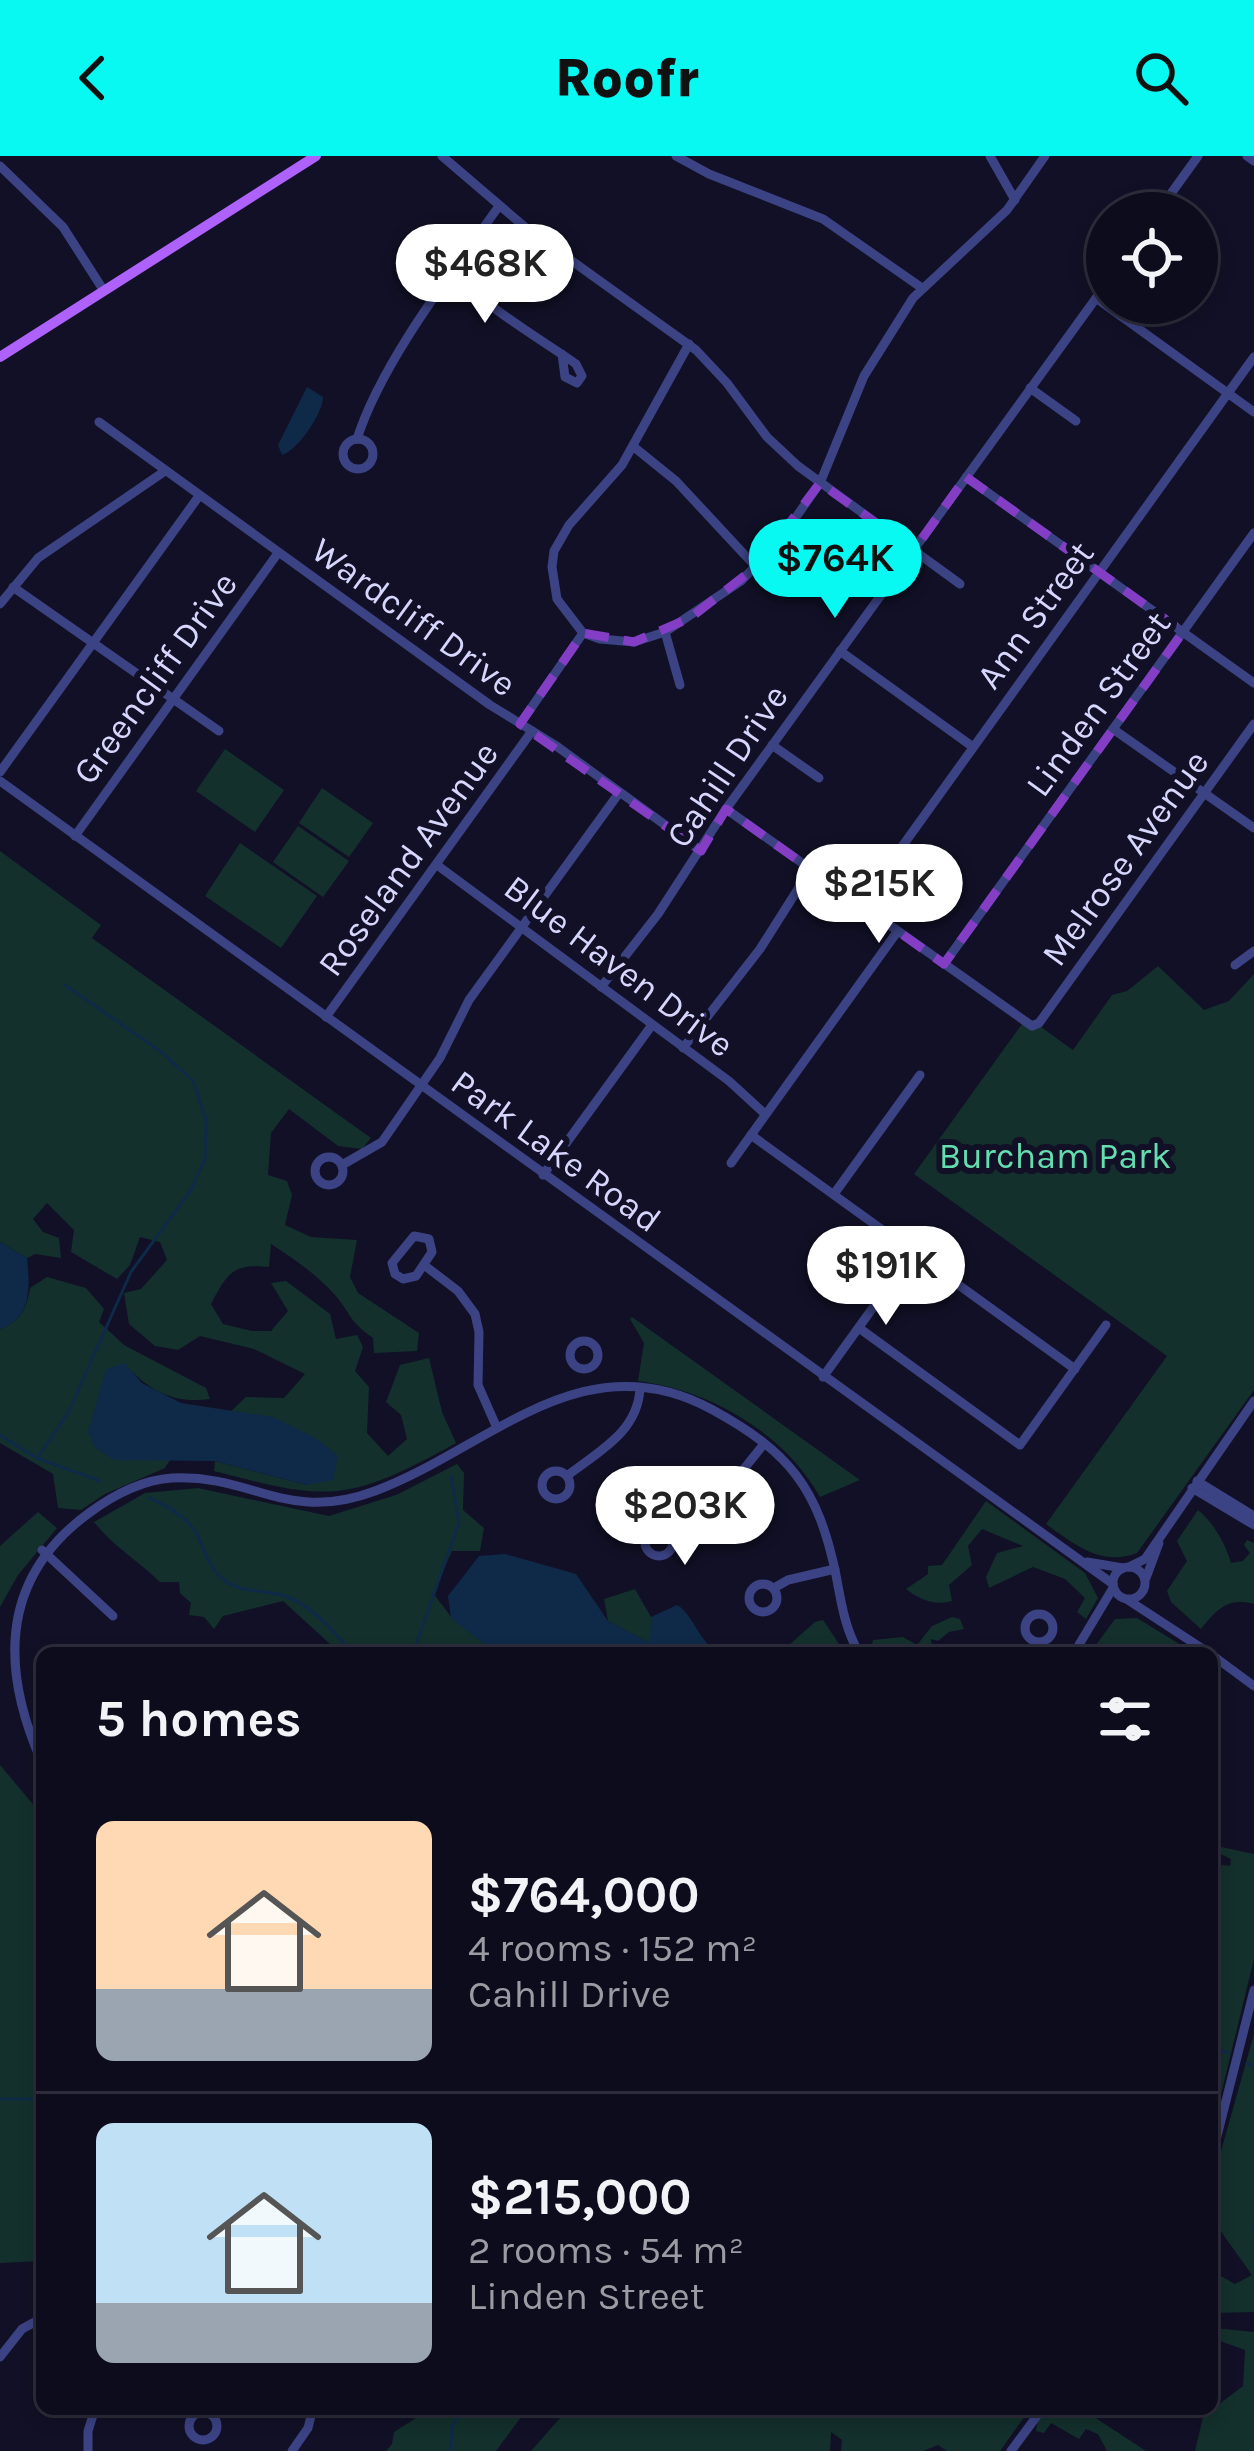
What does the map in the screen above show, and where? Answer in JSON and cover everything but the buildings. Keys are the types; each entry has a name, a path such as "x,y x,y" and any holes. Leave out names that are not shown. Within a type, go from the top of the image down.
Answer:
{"main road":[{"path":"0,357 316,156"}],"street":[{"path":"442,156 499,206 689,344 774,444 960,584"},
{"path":"676,156 823,219 922,288"},
{"path":"990,156 1015,200"},
{"path":"689,344 634,447 569,525 554,551 557,599 583,633 634,642 665,632 719,598 756,567 820,483 864,376 922,288 1015,200 1045,156"},
{"path":"1172,192 1198,156"},
{"path":"1246,156 1254,161"},
{"path":"0,166 63,227 104,291"},
{"path":"357,440 374,399 499,206"},
{"path":"454,270 470,288 562,354"},
{"name":"Cahill Drive","path":"601,987 658,914 726,809 1086,312"},
{"path":"1132,324 1254,412"},
{"name":"Ann Street","path":"860,905 1254,357"},
{"path":"1030,388 1076,421"},
{"name":"Wardcliff Drive","path":"99,422 701,851"},
{"path":"634,447 676,481 756,567"},
{"path":"0,604 38,558 165,471"},
{"path":"966,477 1254,683"},
{"path":"0,776 200,496"},
{"name":"Linden Street","path":"944,964 1254,533"},
{"name":"Greencliff Drive","path":"75,836 278,553"},
{"path":"13,586 219,731"},
{"path":"665,632 680,685"},
{"name":"Roseland Avenue","path":"520,724 583,633"},
{"path":"840,651 974,747"},
{"name":"Melrose Avenue","path":"944,964 1026,1024 1039,1023 1254,724"},
{"path":"1113,729 1254,828"},
{"name":"Roseland Avenue","path":"326,1017 532,731"},
{"path":"772,745 819,778"},
{"name":"Park Lake Road","path":"0,776 75,836 1113,1586"},
{"path":"342,1165 382,1142 422,1087 469,1000 619,793"},
{"path":"726,809 944,964"},
{"name":"Blue Haven Drive","path":"437,865 765,1114"},
{"path":"683,1048 760,949 810,869"},
{"path":"731,1162 897,932"},
{"path":"1235,965 1254,951"},
{"path":"544,1175 652,1025"},
{"path":"834,1194 920,1075"},
{"path":"751,1135 1075,1369"},
{"path":"420,1235 432,1245 424,1265 406,1280 392,1267 409,1239 420,1235"},
{"path":"823,1377 913,1252"},
{"path":"424,1265 458,1291 475,1314 478,1385 497,1428"},
{"path":"859,1328 1020,1445 1106,1325"},
{"path":"586,1369 590,1389"},
{"path":"567,1476 628,1427 637,1412 640,1388"},
{"path":"3,1670 6,1624 22,1579 43,1550 102,1504 169,1478 217,1482 300,1504 348,1500 406,1478 546,1402 590,1389 640,1388 700,1403 763,1444 795,1472 813,1496 824,1523 847,1627 856,1647"},
{"path":"1079,1647 1093,1628 1116,1573 1142,1563 1254,1402"},
{"path":"669,1532 696,1501 739,1475 763,1444"},
{"path":"1195,1485 1254,1521"},
{"path":"1093,1628 1139,1596 1163,1533"},
{"path":"43,1550 112,1616"},
{"name":"Park Lake Road","path":"1082,1561 1126,1568"},
{"path":"1126,1568 1139,1571 1150,1602 1173,1627"},
{"path":"773,1588 835,1569"},
{"path":"1113,1586 1200,1647"},
{"path":"1050,1636 1066,1647"},
{"path":"1218,1660 1254,1686"},
{"path":"4,1682 36,1753"},
{"path":"1218,2132 1254,1990"},
{"path":"0,2357 22,2329 36,2321"},
{"path":"88,2451 93,2415"},
{"path":"292,2451 312,2415"},
{"path":"1011,2451 1038,2415"},
{"path":"209,2439 217,2451"}],"highlighted area":[{"path":"966,477 1183,632 944,964 726,809 701,851 520,724 583,633 634,642 690,618 756,567 820,483 914,550"}],"green space":[{"path":"225,749 284,790 255,832 196,791"},
{"path":"322,788 373,823 349,857 299,823"},
{"path":"298,826 349,861 323,897 273,862"},
{"path":"240,843 317,896 281,948 205,896"},
{"path":"0,851 101,925 92,938 371,1138 362,1149 338,1146 289,1109 271,1133 268,1175 287,1181 292,1195 285,1225 311,1237 357,1240 350,1277 358,1293 419,1333 417,1351 374,1353 373,1338 334,1294 271,1244 269,1267 232,1273 211,1304 223,1324 271,1331 288,1311 271,1283 286,1281 330,1314 336,1339 357,1335 363,1347 355,1371 369,1387 367,1433 388,1456 407,1439 401,1415 386,1402 400,1365 429,1358 442,1412 456,1443 390,1477 339,1491 286,1488 214,1471 215,1461 307,1485 273,1417 229,1413 246,1397 284,1398 305,1374 254,1349 200,1336 178,1350 155,1346 129,1324 124,1293 141,1289 167,1260 160,1242 140,1237 130,1265 117,1279 71,1252 74,1230 47,1203 33,1219 43,1232 59,1238 61,1258 35,1254 27,1258 0,1242"},
{"name":"Burcham Park","path":"1158,966 1204,1010 1229,1001 1254,974 1254,1390 1137,1553 1112,1557 1088,1551 1046,1524 1167,1356 914,1174 1027,1017 1073,1050 1112,995 1127,991"},
{"path":"47,1277 86,1288 104,1309 99,1322 124,1345 206,1388 210,1399 163,1393 125,1364 115,1460 170,1460 165,1468 81,1510 58,1508 53,1474 0,1443 0,1329 17,1318 30,1288"},
{"path":"632,1317 860,1480 820,1497 786,1453 742,1418 692,1394 638,1381 644,1343"},
{"path":"457,1464 464,1473 463,1510 484,1528 480,1551 452,1551 433,1593 452,1618 488,1647 330,1647 283,1601 223,1616 214,1629 204,1617 189,1615 191,1603 180,1593 179,1582 160,1582 94,1522 145,1493 198,1488 329,1516 396,1495"},
{"path":"986,1501 1085,1573 1098,1598 1086,1619 1077,1612 1085,1598 1065,1579 1033,1567 989,1588 986,1577 997,1553 1023,1546 982,1529 968,1546 972,1565 949,1585 952,1601 928,1601 906,1589 928,1574 928,1566 942,1565"},
{"path":"1198,1510 1219,1535 1231,1563 1243,1561 1250,1553 1244,1545 1247,1540 1254,1543 1254,1604 1224,1606 1201,1629 1171,1602 1167,1591 1187,1561 1177,1541"},
{"path":"38,1512 57,1528 18,1575 0,1607 0,1546"},
{"path":"635,1589 651,1617 651,1644 608,1621 604,1599"},
{"path":"952,1617 960,1619 964,1629 938,1641 931,1639 932,1647 871,1647 873,1640 903,1637 917,1645 932,1626"},
{"path":"1137,1618 1184,1647 1094,1647 1115,1619"},
{"path":"823,1620 841,1647 789,1647 788,1646"},
{"path":"0,1765 36,1808 36,2261 0,2263"},
{"path":"1218,1846 1254,1854 1254,1959 1218,2106 1218,1871 1222,1865 1230,1866 1231,1859 1218,1853"},
{"path":"1254,2034 1254,2312 1218,2313 1218,2274 1235,2284 1252,2275 1218,2227 1218,2162"},
{"path":"1218,2328 1254,2332 1254,2451 1195,2451 1203,2417 1199,2415 1218,2415 1218,2405 1243,2386 1245,2350 1218,2340"},
{"path":"421,2415 523,2415 496,2451 386,2451 394,2432"},
{"path":"563,2415 1026,2415 1000,2451 947,2451 938,2445 923,2451 841,2451 842,2440 831,2432 830,2451 531,2451"},
{"path":"1043,2415 1091,2415 1146,2451 1107,2451 1098,2434 1086,2429 1079,2439 1051,2423 1044,2433 1036,2431"}],"water":[{"path":"307,387 323,397 322,404 302,439 282,455 278,445"},
{"path":"0,1242 27,1258 29,1280 23,1309 0,1329"},
{"path":"125,1363 142,1383 181,1403 273,1417 317,1439 338,1456 333,1480 307,1485 215,1461 115,1460 95,1448 88,1432 106,1369"},
{"path":"505,1554 576,1574 608,1621 650,1643 651,1617 677,1605 712,1647 488,1647 451,1618 448,1596 479,1556"}],"waterway":[{"path":"37,1458 68,1413 131,1272 191,1190 205,1159 206,1120 193,1081 164,1054 65,985"},
{"path":"0,1435 37,1458 100,1481"},
{"path":"415,1647 459,1523 451,1476"},
{"path":"149,1498 191,1525 224,1580 298,1602 347,1647"},
{"path":"1218,2049 1229,2053"},
{"path":"1247,2063 1254,2067"},
{"path":"0,2099 36,2099"},
{"path":"1254,2223 1254,2233"},
{"path":"451,2451 452,2427 459,2415"}]}
